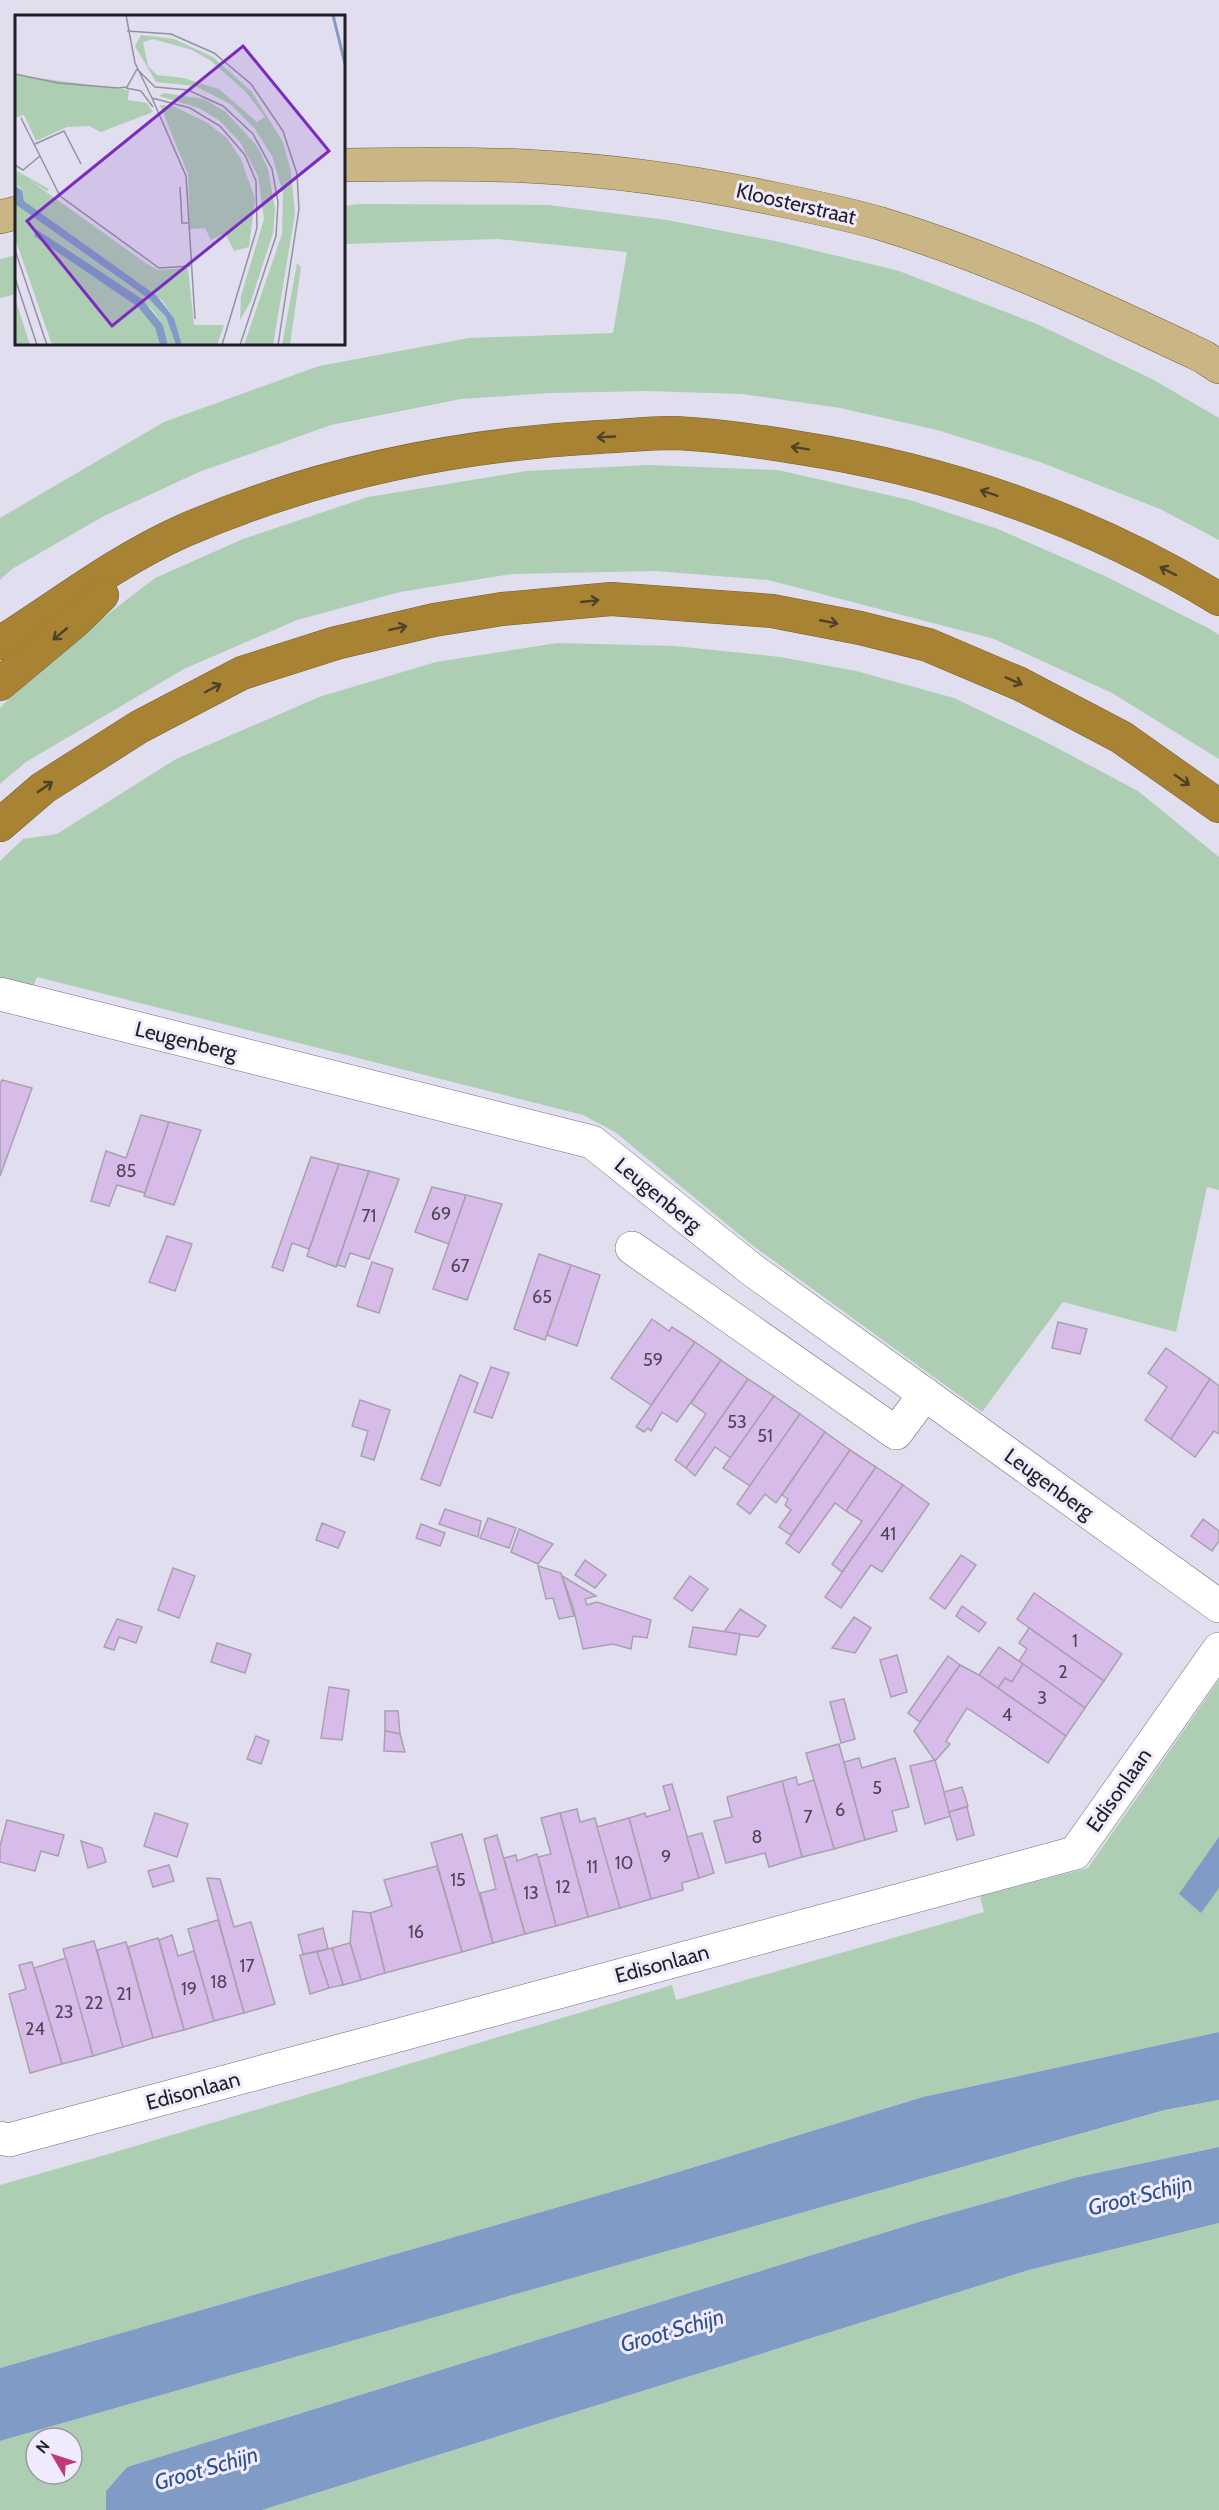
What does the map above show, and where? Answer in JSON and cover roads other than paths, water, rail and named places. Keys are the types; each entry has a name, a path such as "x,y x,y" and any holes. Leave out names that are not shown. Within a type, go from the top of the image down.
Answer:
{"highway":[{"path":"0,643 106,574 182,532 307,485 434,454 538,441 672,434 766,442 831,453 949,479 1027,505 1114,543 1219,599"},
{"path":"0,684 73,623 148,550"},
{"path":"0,825 43,789 139,727 242,673 336,643 434,620 502,609 611,599 772,611 860,628 928,645 1020,684 1121,737 1219,806"}],"main road":[{"name":"Kloosterstraat","path":"345,165 513,165 598,171 714,186 818,208 881,224 981,259 1094,305 1219,367"},
{"path":"0,217 15,213"}],"street":[{"name":"Leugenberg","path":"0,994 592,1142 751,1269 1219,1606"},
{"path":"632,1248 896,1433 925,1394"},
{"name":"Edisonlaan","path":"4,2139 1075,1853 1219,1649"}],"water":[{"path":"1219,1837 1219,1888 1201,1913 1179,1894"},
{"path":"1219,2032 1219,2100 1165,2110 53,2426 24,2426 24,2434 0,2441 0,2368 642,2183 923,2097"},
{"name":"Groot Schijn","path":"1219,2147 1219,2223 1029,2270 262,2510 106,2510 106,2491 127,2467 922,2221 1078,2177"}]}
